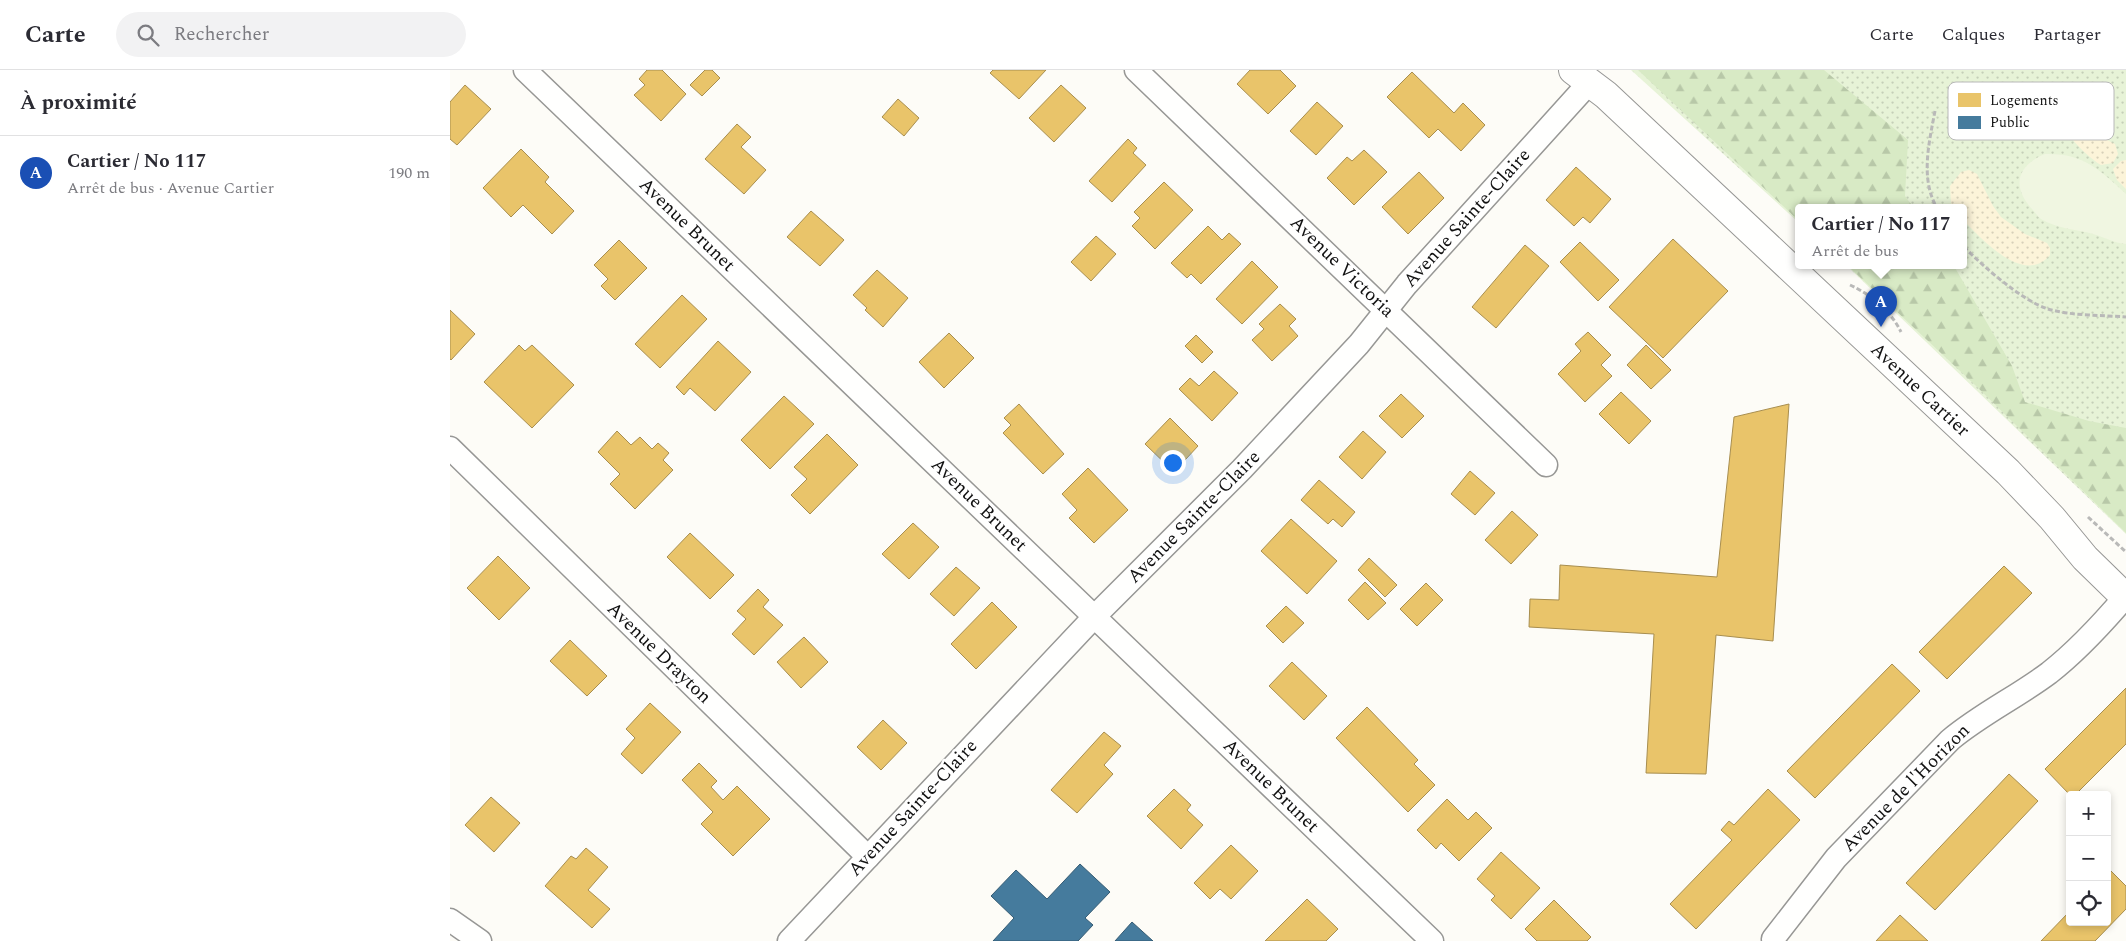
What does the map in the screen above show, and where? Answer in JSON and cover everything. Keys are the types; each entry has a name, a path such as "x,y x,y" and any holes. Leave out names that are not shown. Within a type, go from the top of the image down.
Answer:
{"street":[{"name":"Avenue Brunet","path":"525,70 1432,941"},
{"name":"Avenue Victoria","path":"1136,70 1546,465"},
{"name":"Avenue Sainte-Claire","path":"789,941 1095,616 1242,469 1359,344 1581,77"},
{"name":"Avenue Cartier","path":"1581,77 1606,95 2008,472 2052,518 2085,558 2126,598"},
{"name":"Avenue Drayton","path":"450,448 868,857"},
{"name":"Avenue de l'Horizon","path":"1773,939 1836,858 1950,740 1965,727 2032,684 2059,664 2126,598"},
{"path":"450,920 480,941"}],"path":[{"path":"1935,111 1928,161 1927,184 1936,204"},
{"path":"1967,250 1980,263 2019,293 2048,308 2126,317"}],"green space":[{"path":"1631,70 2126,70 2126,534 1850,269 1967,269 1967,204 1795,204 1795,219"},
{"path":"1638,70 1824,70 1908,140 1905,196 1911,204 1795,204 1795,217"},
{"path":"2045,154 2070,156 2090,164 2126,194 2126,244 2053,225 2037,215 2025,200 2021,191 2020,176 2029,164"},
{"path":"1851,269 1956,269 2012,366 2025,402 2089,421 2126,428 2126,533 1975,385"}],"sand":[{"path":"2073,140 2107,140 2115,144 2118,154 2113,163 2101,165"},
{"path":"2126,160 2126,189 2117,180 2113,169 2121,161"},
{"path":"1969,170 1977,174 1993,206 2001,217 2025,234 2047,243 2050,248 2050,255 2040,263 2028,265 2016,263 2004,257 1982,239 1967,224 1967,204 1951,203 1950,186 1961,172"}],"building: Logements":[{"path":"647,70 662,70 686,94 661,121 634,95 645,85 639,79"},
{"path":"705,70 712,70 720,78 702,96 690,85"},
{"path":"993,70 1046,70 1019,99 990,73"},
{"path":"1250,70 1280,70 1296,86 1268,114 1237,84"},
{"path":"1412,72 1454,113 1463,103 1485,125 1461,151 1438,129 1429,138 1387,97"},
{"path":"465,85 491,109 457,145 450,139 450,102"},
{"path":"1061,85 1086,108 1054,142 1029,118"},
{"path":"898,99 919,118 904,136 882,117"},
{"path":"1317,102 1343,126 1316,155 1290,131"},
{"path":"737,124 751,137 741,147 766,170 744,194 705,159"},
{"path":"1128,139 1137,148 1133,153 1146,165 1112,202 1089,181"},
{"path":"521,149 549,177 545,182 574,211 552,234 523,205 511,217 483,188"},
{"path":"1364,150 1387,172 1354,205 1327,178 1347,157 1352,161"},
{"path":"1576,167 1611,199 1590,223 1583,217 1574,226 1546,200"},
{"path":"1419,172 1444,198 1408,234 1382,207"},
{"path":"1164,182 1193,210 1155,249 1132,226 1140,218 1134,212"},
{"path":"811,211 844,240 820,266 787,237"},
{"path":"1208,226 1222,240 1229,233 1241,244 1201,284 1191,274 1187,278 1171,263"},
{"path":"1096,236 1116,254 1091,281 1071,262"},
{"path":"1673,239 1728,291 1663,358 1609,307"},
{"path":"619,240 647,268 615,300 601,286 608,279 594,265"},
{"path":"1580,242 1619,280 1598,301 1560,262"},
{"path":"1525,245 1549,266 1496,328 1472,307"},
{"path":"1252,261 1278,287 1242,324 1216,299"},
{"path":"877,270 908,298 883,327 865,310 867,308 853,295"},
{"path":"682,295 707,319 660,368 635,344"},
{"path":"1280,304 1296,319 1289,326 1298,336 1272,361 1252,340 1264,329 1259,324"},
{"path":"450,310 475,334 451,360 450,359"},
{"path":"1588,332 1611,355 1601,365 1612,376 1585,402 1558,374 1581,351 1575,344"},
{"path":"949,333 974,358 944,388 919,362"},
{"path":"1196,335 1213,352 1202,363 1185,346"},
{"path":"718,341 751,372 715,411 690,388 684,395 676,387"},
{"path":"519,345 525,351 532,345 574,385 532,428 484,382"},
{"path":"1646,345 1671,370 1651,389 1627,365"},
{"path":"1214,371 1238,393 1212,421 1179,389 1190,378 1199,386"},
{"path":"1621,392 1651,421 1629,444 1599,414"},
{"path":"1401,394 1424,416 1402,438 1379,416"},
{"path":"784,396 814,424 770,469 741,440"},
{"path":"1019,404 1064,454 1043,474 1003,433 1011,425 1004,418"},
{"path":"1789,404 1773,641 1716,635 1706,774 1646,773 1654,634 1529,627 1530,599 1559,600 1560,565 1717,577 1734,417"},
{"path":"1170,418 1198,446 1174,472 1145,444"},
{"path":"617,431 631,445 640,437 652,449 658,443 669,453 663,460 673,470 635,509 610,484 620,474 598,452"},
{"path":"1363,431 1386,452 1362,479 1339,457"},
{"path":"827,434 858,465 810,514 791,495 807,479 794,467"},
{"path":"1088,468 1128,510 1094,543 1069,518 1077,510 1062,494"},
{"path":"1470,471 1495,493 1475,515 1451,494"},
{"path":"1319,480 1355,512 1342,527 1333,519 1328,524 1301,500"},
{"path":"1512,511 1538,535 1511,564 1485,540"},
{"path":"1291,519 1337,561 1307,594 1261,551"},
{"path":"913,523 939,547 909,579 882,554"},
{"path":"690,533 734,575 710,599 667,557"},
{"path":"498,556 530,588 499,620 467,588"},
{"path":"1369,558 1397,585 1385,597 1358,570"},
{"path":"2004,566 2032,593 1947,679 1919,652"},
{"path":"956,567 980,588 954,616 930,594"},
{"path":"1365,582 1386,603 1368,620 1348,600"},
{"path":"1426,583 1443,600 1417,626 1400,609"},
{"path":"758,589 769,600 763,607 783,625 754,655 732,634 746,619 737,611"},
{"path":"992,602 1017,627 976,669 951,644"},
{"path":"1286,606 1304,623 1283,643 1266,626"},
{"path":"804,637 828,662 801,688 777,662"},
{"path":"570,640 607,676 587,696 550,661"},
{"path":"1292,662 1327,696 1304,720 1269,686"},
{"path":"1892,664 1920,691 1815,798 1787,771"},
{"path":"2126,688 2126,744 2079,791 2066,791 2045,769"},
{"path":"650,703 681,732 642,774 621,754 635,738 626,729"},
{"path":"1367,707 1418,760 1414,764 1435,785 1408,812 1336,738"},
{"path":"883,720 907,743 881,770 857,747"},
{"path":"1104,732 1121,746 1104,765 1113,774 1077,813 1051,790"},
{"path":"699,763 717,781 711,787 723,800 737,786 770,819 733,856 701,824 713,812 682,780"},
{"path":"2009,774 2038,801 1935,910 1906,883"},
{"path":"1174,789 1191,805 1187,810 1203,825 1181,849 1147,816"},
{"path":"1768,789 1800,820 1696,929 1670,904 1732,840 1721,830 1729,821 1734,825"},
{"path":"491,797 520,823 494,852 465,825"},
{"path":"1447,799 1468,820 1476,812 1492,828 1459,861 1441,843 1436,849 1417,830"},
{"path":"1231,845 1258,871 1231,899 1220,889 1210,899 1194,883"},
{"path":"586,848 608,867 588,890 610,909 592,928 545,886 571,856 576,859"},
{"path":"1501,852 1540,888 1511,919 1491,900 1495,896 1477,879"},
{"path":"2111,871 2126,886 2126,909 2111,924"},
{"path":"1307,899 1338,929 1326,941 1265,941"},
{"path":"1554,900 1591,937 1587,941 1537,941 1525,929"},
{"path":"1900,915 1928,941 1876,941"},
{"path":"2066,915 2066,926 2110,926 2095,941 2041,941"}],"building: Public":[{"path":"1080,864 1110,892 1085,918 1093,925 1078,941 993,941 1014,918 991,896 1016,870 1047,899"},
{"path":"1132,922 1153,941 1115,941"}],"place":[{"name":"Cartier / No 117","path":"1881,327"}]}
